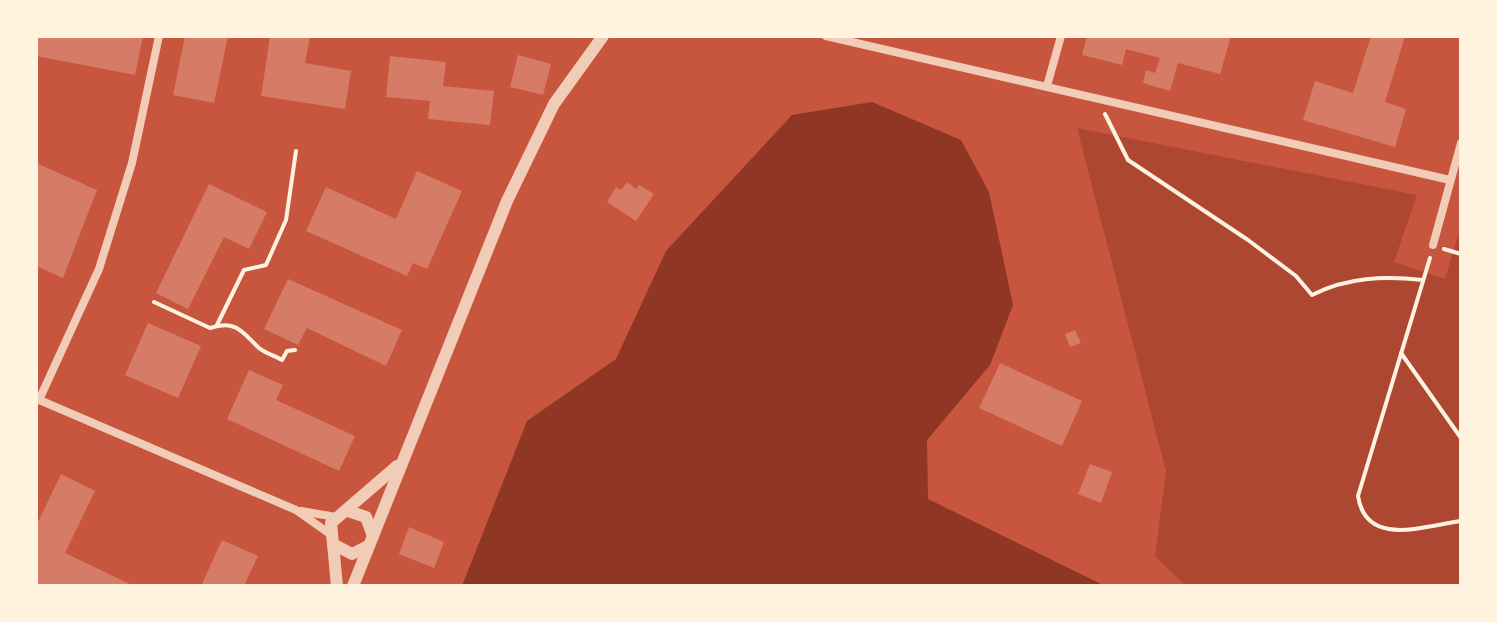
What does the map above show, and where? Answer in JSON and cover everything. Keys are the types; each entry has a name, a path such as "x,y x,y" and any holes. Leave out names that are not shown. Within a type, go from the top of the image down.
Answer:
{"street":[{"path":"159,36 139,128 99,269 37,399 296,510 352,554 371,540"},
{"path":"353,586 399,463 535,141 562,92 603,36"},
{"path":"826,36 1450,180"},
{"path":"1047,86 1061,36"},
{"path":"1433,245 1461,143"},
{"path":"337,586 331,539 342,514 399,463"},
{"path":"296,510 366,517 371,540"}],"path":[{"path":"1102,100 1107,123 1128,160 1248,240 1296,276 1312,295 1337,282 1394,277 1423,280"},
{"path":"217,325 244,270 266,265 286,220 296,151"},
{"path":"1433,245 1358,496 1361,514 1375,527 1408,530 1461,521"},
{"path":"154,302 210,328 223,324 248,333 260,348 282,360 287,351 295,350"},
{"path":"1401,353 1461,438"}],"shaded area":[{"path":"872,102 961,140 989,192 1013,305 990,365 927,440 928,499 1105,586 462,586 527,421 616,359 666,251 792,115"},
{"path":"1077,128 1417,195 1394,262 1445,279 1461,225 1461,586 1186,586 1155,556 1166,471"}],"building":[{"path":"36,36 143,36 135,75 36,56"},
{"path":"185,36 228,36 214,103 173,95"},
{"path":"270,36 310,36 305,63 351,71 345,109 261,96"},
{"path":"1087,36 1231,36 1220,74 1178,63 1170,91 1143,83 1146,70 1155,73 1160,58 1126,49 1122,65 1082,55"},
{"path":"1371,36 1405,36 1385,102 1406,109 1395,147 1303,120 1315,81 1353,93"},
{"path":"518,55 551,64 543,95 510,87"},
{"path":"390,56 446,62 443,86 494,91 490,125 428,119 430,101 386,97"},
{"path":"36,163 97,190 63,278 36,266"},
{"path":"417,171 462,191 427,269 413,263 407,276 306,231 326,187 396,219"},
{"path":"627,182 636,189 639,185 654,194 636,221 607,202 616,187 621,190"},
{"path":"209,184 267,212 249,249 224,237 188,309 156,293"},
{"path":"288,279 402,330 386,366 307,328 298,345 264,329"},
{"path":"148,323 201,346 178,398 125,375"},
{"path":"1075,330 1081,343 1070,347 1065,334"},
{"path":"1000,363 1082,401 1062,446 979,408"},
{"path":"249,370 283,385 276,400 355,436 339,471 227,419"},
{"path":"1090,464 1112,472 1101,503 1078,494"},
{"path":"61,474 95,491 65,553 134,586 36,586 36,526"},
{"path":"409,527 444,542 434,568 399,554"},
{"path":"222,540 258,556 244,586 201,586"}]}
